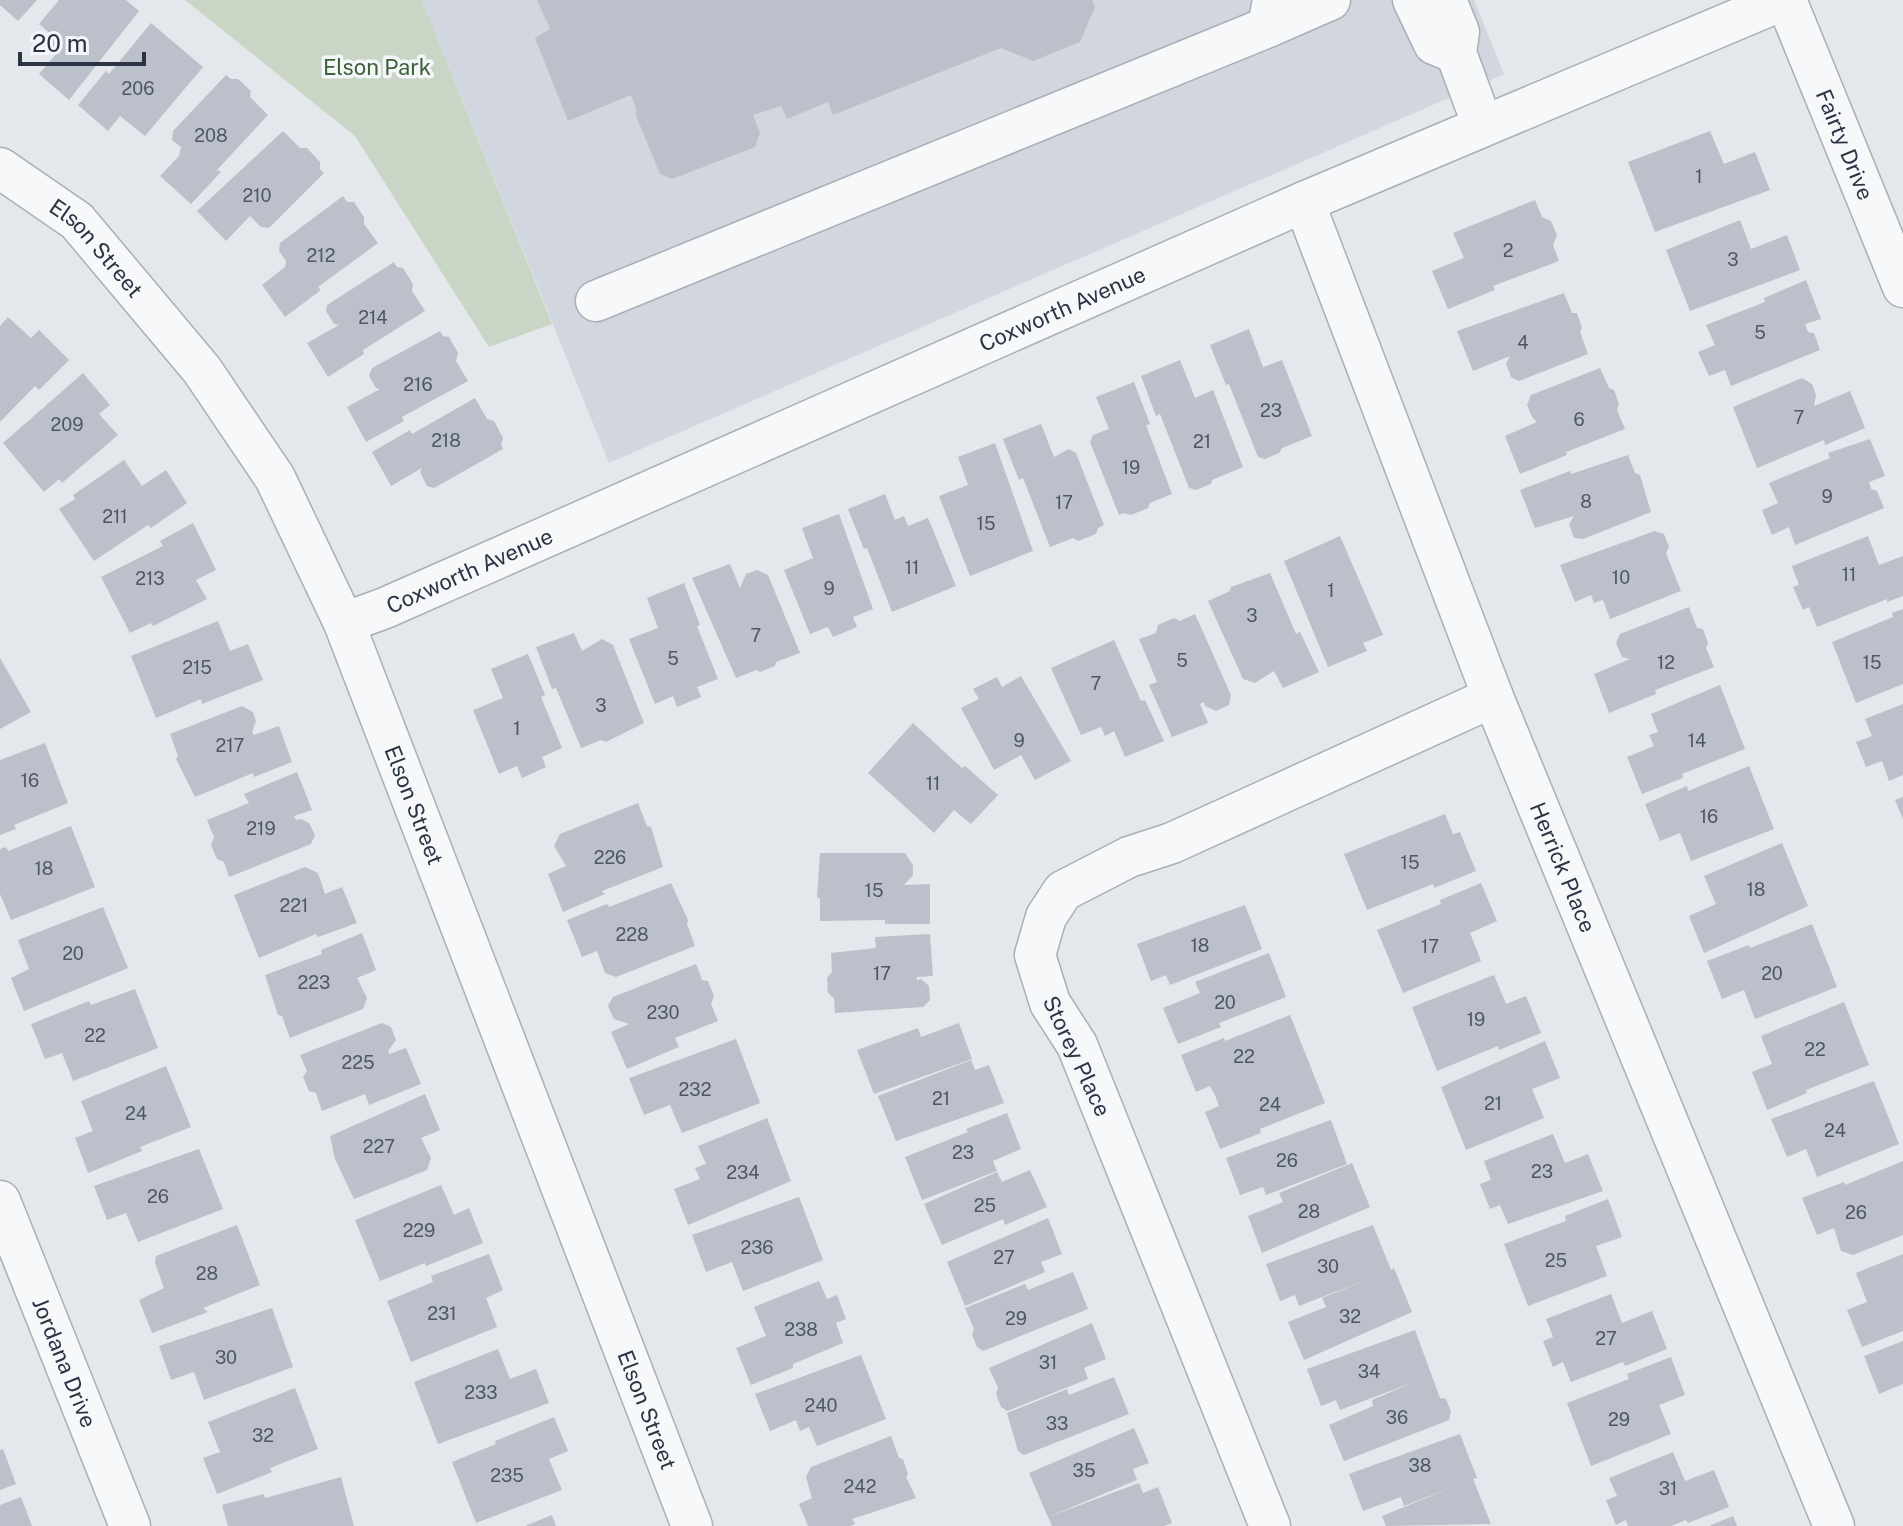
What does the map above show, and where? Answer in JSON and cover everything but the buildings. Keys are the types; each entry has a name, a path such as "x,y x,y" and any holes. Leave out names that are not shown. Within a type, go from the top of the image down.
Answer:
{"street":[{"path":"596,301 1270,14 1330,0"},
{"path":"1413,0 1434,44 1456,53"},
{"path":"1446,0 1459,32 1456,53 1483,126"},
{"name":"Coxworth Avenue","path":"344,623 1304,202 1784,0"},
{"name":"Fairty Drive","path":"1784,0 1903,287"},
{"name":"Elson Street","path":"0,168 77,221 202,370 275,478 344,623 692,1526"},
{"name":"Herrick Place","path":"1304,202 1493,697 1834,1526"},
{"name":"Storey Place","path":"1270,1526 1077,1045 1050,1003 1035,955 1046,917 1063,891 1099,871 1172,843 1493,697"},
{"name":"Jordana Drive","path":"0,1201 130,1526"}],"shaded area":[{"path":"422,0 1474,0 1504,74 609,463"}],"green space":[{"name":"Elson Park","path":"185,0 422,0 552,324 489,347 355,136"}]}
